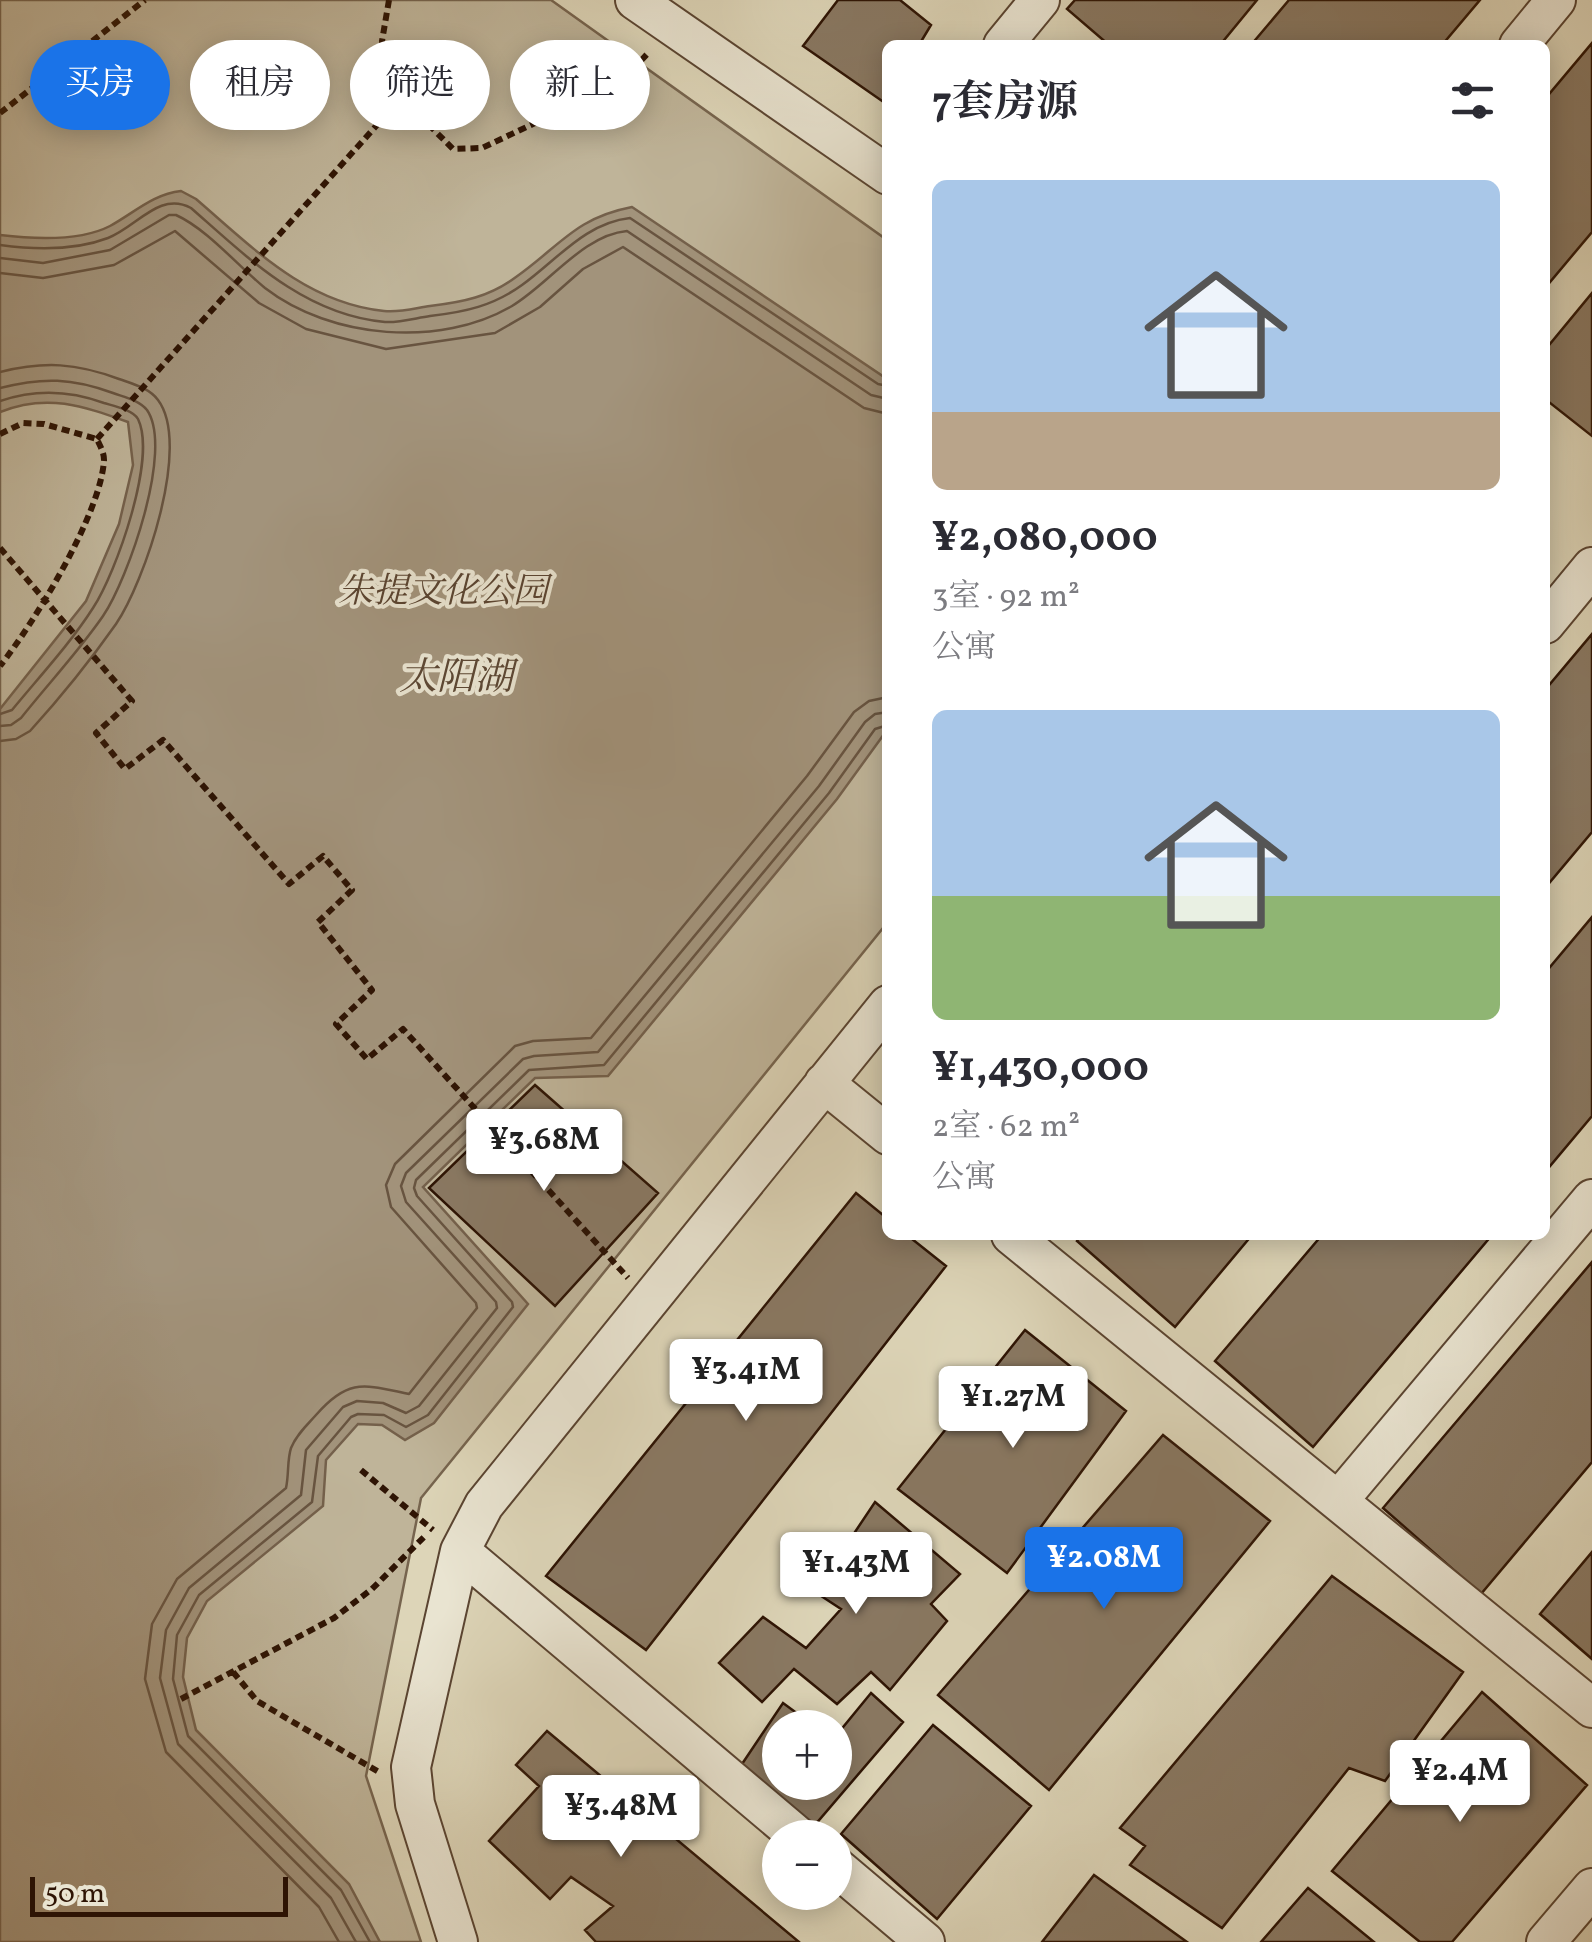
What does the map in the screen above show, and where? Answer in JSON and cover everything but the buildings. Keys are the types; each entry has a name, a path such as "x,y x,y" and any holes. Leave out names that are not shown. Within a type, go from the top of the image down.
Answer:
{"street":[{"path":"635,0 882,171"},
{"path":"1007,40 1040,0"},
{"path":"1523,40 1556,0"},
{"path":"1550,618 1592,568"},
{"path":"458,1942 415,1804 411,1767 446,1540 484,1505 882,1012"},
{"path":"824,1083 882,1130"},
{"path":"1338,1501 1592,1199"},
{"path":"1023,1240 1592,1708"},
{"path":"446,1540 779,1820"},
{"path":"852,1880 925,1942"},
{"path":"1546,1942 1592,1888"}],"path":[{"path":"0,113 145,0"},
{"path":"382,40 389,0"},
{"path":"433,130 453,150 482,148 620,83 673,27"},
{"path":"97,438 372,130"},
{"path":"0,434 23,423 44,424 97,438"},
{"path":"0,666 45,596 83,524 100,482 104,455 97,438"},
{"path":"0,548 132,701 96,733 125,768 163,740 289,884 323,856 352,890 318,922 372,990 336,1024 367,1059 403,1029 648,1301"},
{"path":"180,1699 334,1618 446,1540 361,1470"},
{"path":"233,1672 257,1701 413,1788"}],"green space":[{"name":"太阳湖","path":"0,0 551,0 607,40 510,40 510,130 650,130 650,71 882,236 882,929 421,1498 366,1776 421,1942 0,1942"}],"water":[{"name":"太阳湖","path":"181,191 196,199 260,254 305,285 356,306 390,311 454,303 486,294 516,277 582,226 632,207 882,376 882,737 837,799 608,1076 535,1078 423,1187 528,1304 434,1423 405,1440 382,1425 358,1424 326,1460 323,1506 207,1601 187,1638 183,1677 196,1730 349,1884 380,1942 0,1942 0,709 86,601 119,524 133,465 128,422 65,404 34,403 0,412 0,235 84,235 110,226 161,196"}],"park label":[{"name":"朱提文化公园","path":"443,593"}]}
